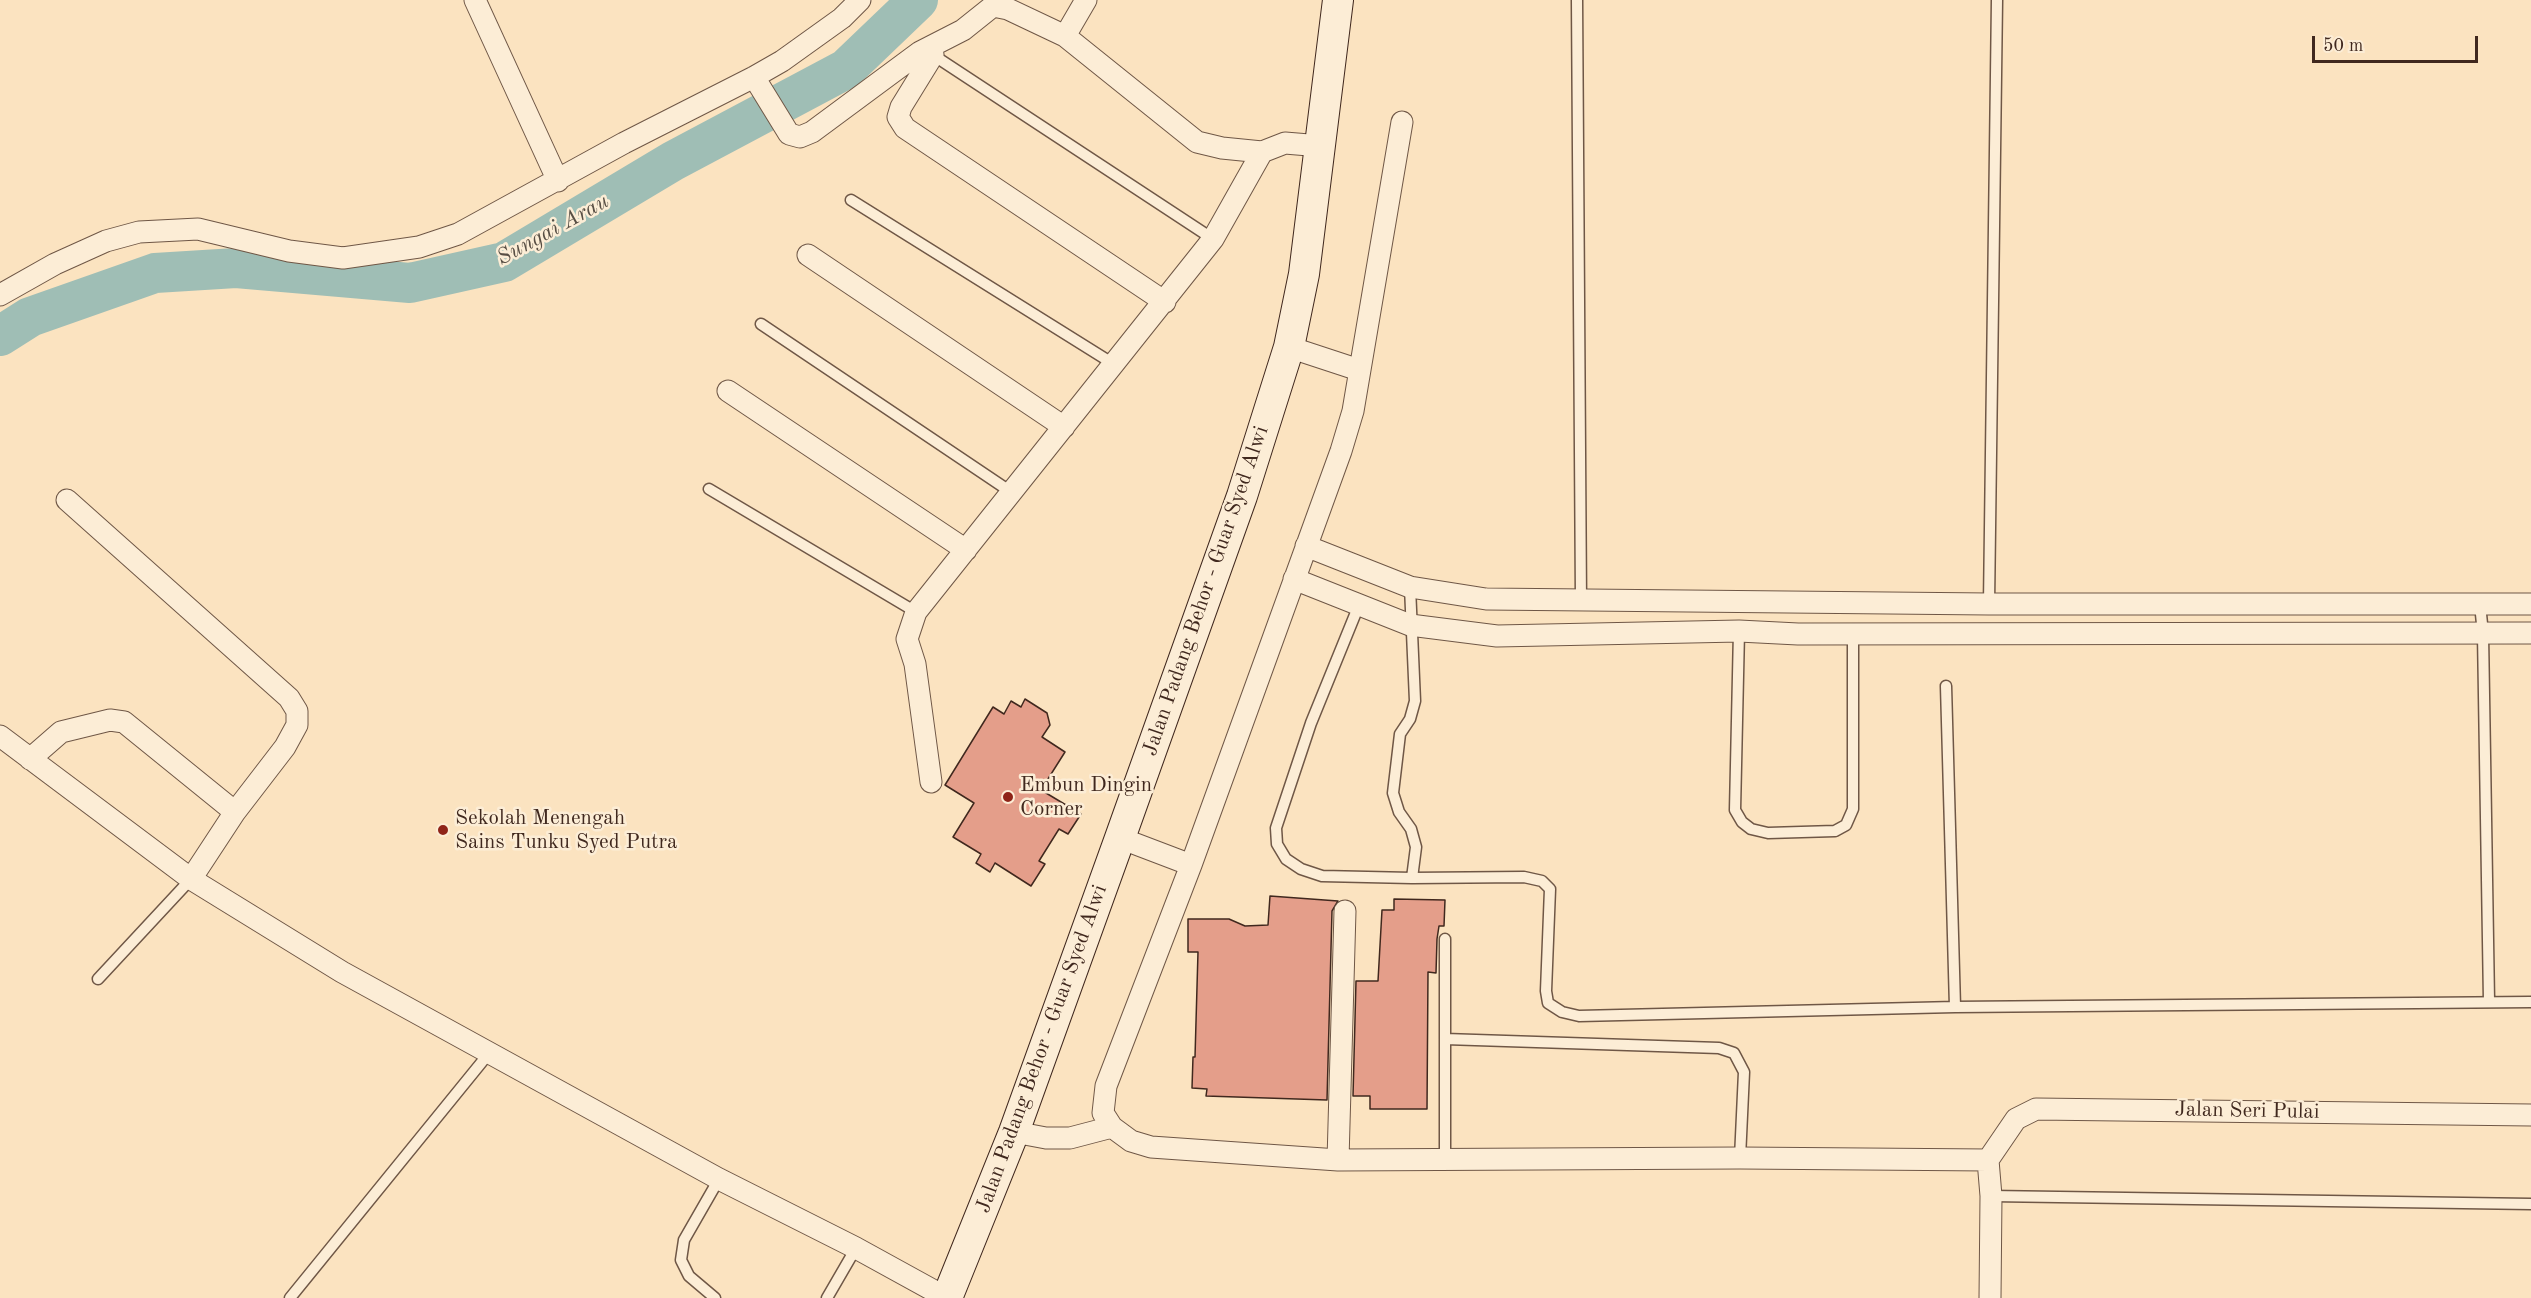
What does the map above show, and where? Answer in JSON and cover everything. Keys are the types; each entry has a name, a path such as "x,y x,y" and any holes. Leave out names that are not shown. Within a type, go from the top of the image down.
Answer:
{"main road":[{"name":"Jalan Padang Behor - Guar Syed Alwi","path":"947,1298 1014,1132 1120,838 1242,496 1289,347 1304,274 1338,0"}],"street":[{"path":"475,0 558,181"},
{"path":"0,295 55,264 106,240 139,232 198,228 289,251 343,258 419,247 458,234 624,143 757,83 782,61 842,18 860,0"},
{"path":"1065,36 1086,0"},
{"path":"1165,302 904,128 898,117 901,107 932,51 993,6 1008,9 1065,36 1197,142 1222,148 1262,152 1285,143 1321,146"},
{"path":"757,83 789,134 800,137 812,132 920,52 932,51"},
{"path":"1402,122 1353,411 1341,451 1191,865 1106,1086 1103,1113 1112,1127 1131,1141 1151,1147 1338,1160 1740,1158 1988,1160 1991,1196 1990,1298"},
{"path":"931,782 915,664 907,639 916,612 1213,239 1262,152"},
{"path":"808,255 1064,427"},
{"path":"1289,347 1359,370"},
{"path":"728,392 966,550"},
{"path":"67,500 289,698 297,711 297,725 285,747 235,812 191,879"},
{"path":"1306,546 1410,587 1486,599 1989,604 2531,604"},
{"path":"1294,579 1410,625 1497,636 1739,631 2531,633"},
{"path":"30,759 61,732 110,720 124,722 235,812"},
{"path":"0,736 191,879 342,972 719,1179 856,1248 947,1298"},
{"path":"1120,838 1191,865"},
{"path":"1338,1160 1346,911"},
{"name":"Jalan Seri Pulai","path":"1988,1160 2016,1119 2036,1109 2531,1115"},
{"path":"1014,1132 1046,1138 1070,1138 1112,1127"}],"lane":[{"path":"1577,0 1581,601"},
{"path":"1989,604 1997,0"},
{"path":"932,51 1213,239"},
{"path":"851,200 1112,363"},
{"path":"761,324 1011,492"},
{"path":"710,489 916,612"},
{"path":"1410,587 1415,701 1410,719 1401,734 1393,793 1399,812 1412,829 1416,847 1412,878"},
{"path":"2480,604 2483,633 2489,1001"},
{"path":"1359,605 1311,723 1276,828 1277,844 1286,859 1301,869 1322,876 1524,877 1542,880 1550,890 1546,991 1548,1003 1562,1012 1579,1016 1955,1007 2531,1002"},
{"path":"1739,631 1735,810 1742,822 1751,829 1768,833 1836,831 1846,825 1853,809 1853,633"},
{"path":"1946,686 1955,1007"},
{"path":"98,979 191,879"},
{"path":"1444,939 1445,1159"},
{"path":"1445,1040 1719,1048 1734,1053 1744,1072 1740,1158"},
{"path":"290,1298 490,1052"},
{"path":"715,1298 689,1276 681,1260 684,1240 719,1179"},
{"path":"1991,1196 2531,1204"},
{"path":"827,1298 856,1248"}],"building":[{"name":"Embun Dingin Corner","path":"1025,699 1047,713 1050,725 1042,737 1065,752 1041,790 1081,814 1068,834 1059,829 1039,861 1045,864 1031,886 995,863 990,872 976,863 981,854 953,837 974,803 945,785 993,707 1004,714 1011,701 1021,707"},
{"path":"1270,896 1338,901 1332,911 1327,1100 1206,1096 1207,1089 1192,1088 1198,952 1188,952 1188,919 1229,919 1245,926 1268,925"},
{"path":"1394,899 1445,900 1444,926 1439,926 1437,939 1436,973 1428,972 1427,1109 1370,1109 1370,1096 1353,1096 1356,981 1378,981 1382,910 1394,910"}],"waterway":[{"name":"Sungai Arau","path":"0,336 30,317 155,273 236,268 410,283 504,262 673,161 846,69 918,0"}],"place":[{"name":"Embun Dingin Corner","path":"1008,797"},
{"name":"Sekolah Menengah Sains Tunku Syed Putra","path":"443,830"}]}
